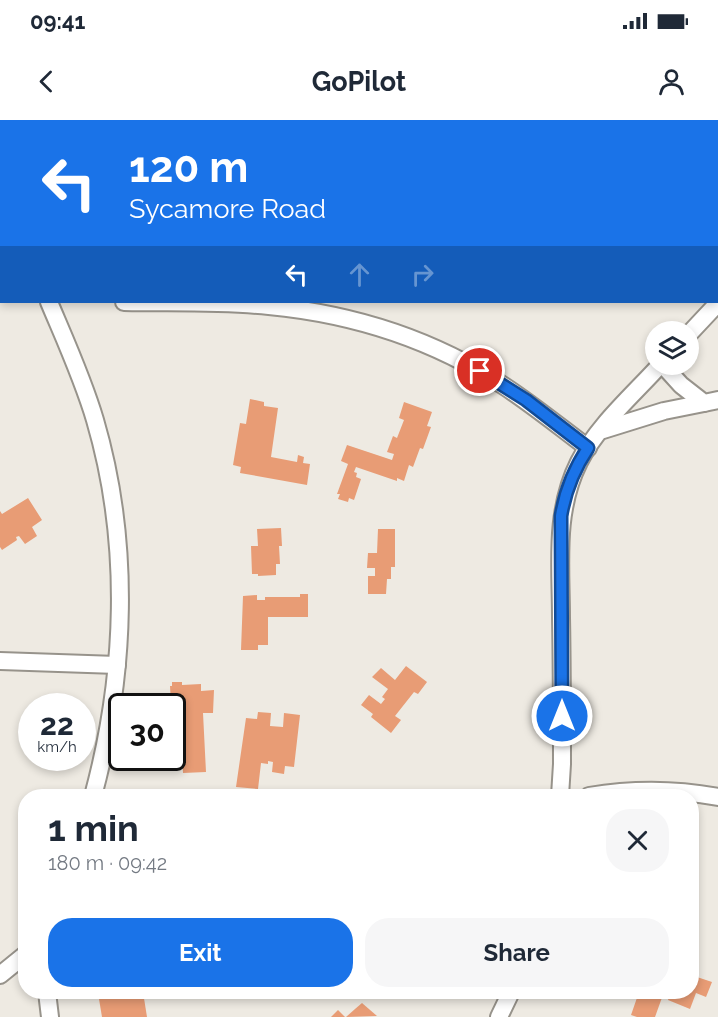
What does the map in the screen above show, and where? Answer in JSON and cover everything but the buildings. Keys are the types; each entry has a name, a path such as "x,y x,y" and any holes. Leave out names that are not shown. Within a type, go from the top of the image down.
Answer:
{"street":[{"path":"48,303 84,388 95,421 108,479 117,542 121,631 112,713 95,789"},
{"path":"160,303 268,306 318,312 402,335 462,361 498,382 540,410 588,448"},
{"path":"699,323 718,303"},
{"path":"560,789 561,516 568,489 580,460 601,430 651,375"},
{"path":"671,375 681,385 711,401"},
{"path":"601,430 664,411 711,401"},
{"path":"0,661 117,665"},
{"path":"699,795 718,797"},
{"path":"0,975 18,960"},
{"path":"48,999 50,1017"},
{"path":"499,1017 508,999"}],"route":[{"path":"480,371 526,400 588,448 573,475 561,516 562,716"}]}
